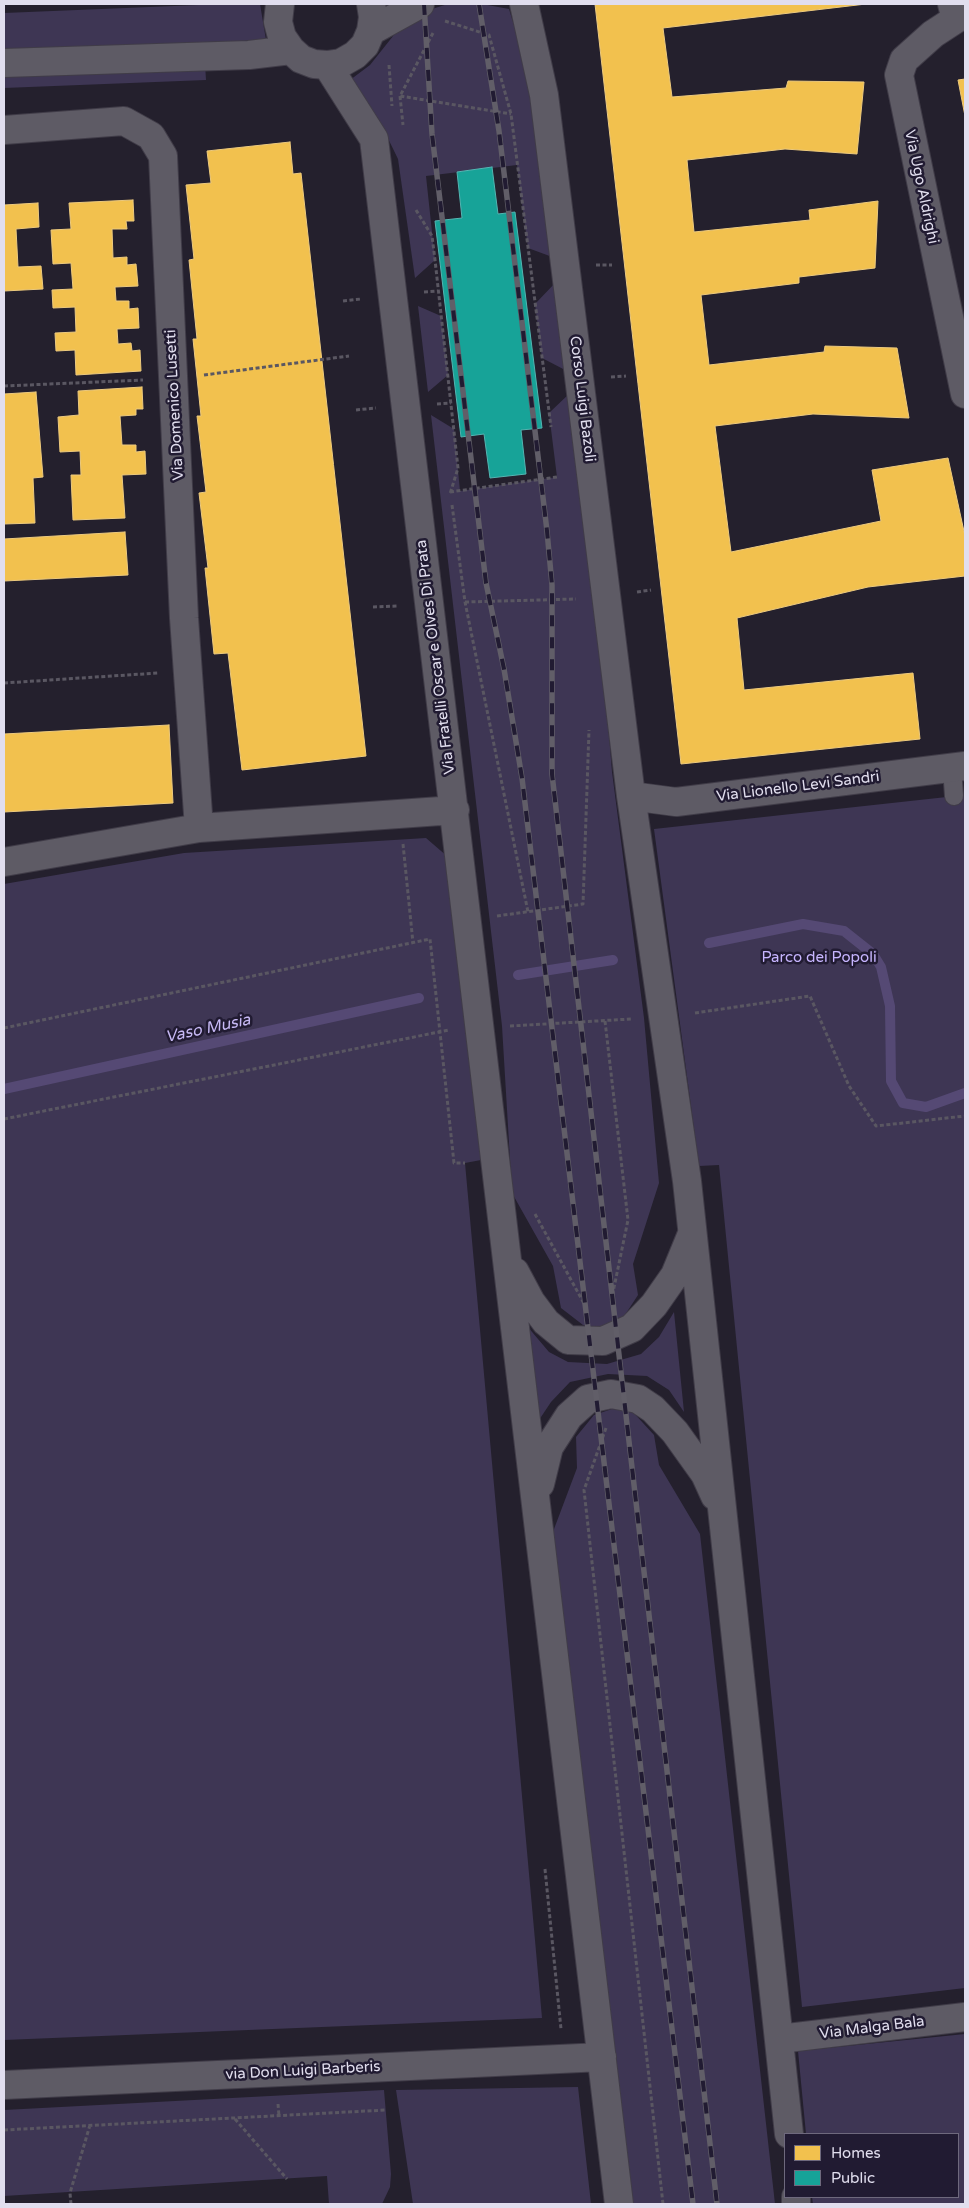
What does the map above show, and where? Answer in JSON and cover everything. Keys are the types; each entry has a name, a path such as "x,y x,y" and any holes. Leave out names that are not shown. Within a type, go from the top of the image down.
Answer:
{"street":[{"path":"280,4 278,22 282,37 291,50 301,59 314,64 327,65 341,62 354,55 365,45 371,31 373,16 371,4"},
{"name":"Corso Luigi Bazoli","path":"524,4 544,95 631,796 692,1232 789,2133"},
{"path":"371,31 423,11"},
{"name":"Via Ugo Aldrighi","path":"958,17 934,34 904,60 899,74 965,394"},
{"path":"4,63 249,55 291,50"},
{"name":"Via Fratelli Oscar e Olves Di Prata","path":"327,65 374,139 619,2204"},
{"name":"Via Domenico Lusetti","path":"4,130 124,121 151,136 163,156 188,671 199,828"},
{"name":"Via Lionello Levi Sandri","path":"631,796 676,802 959,767"},
{"path":"4,862 199,828 455,810"},
{"path":"508,1258 531,1302 546,1322 568,1340 603,1341 632,1328 654,1305 675,1275 692,1232"},
{"path":"536,1500 549,1447 568,1416 588,1399 611,1394 638,1400 653,1410 675,1432 705,1474 722,1511"},
{"name":"Via Malga Bala","path":"780,2039 965,2017"},
{"name":"via Don Luigi Barberis","path":"4,2085 602,2057"}],"lane":[{"path":"954,796 959,767"}],"path":[{"path":"404,133 400,96 423,11 489,35 511,114 515,149"},
{"path":"400,96 511,114"},
{"path":"414,207 432,236 458,468 450,492 465,602 528,912"},
{"path":"4,386 174,378 349,356"},
{"path":"450,492 557,477"},
{"path":"373,607 606,596 651,590"},
{"path":"4,683 188,671"},
{"path":"490,917 584,904 589,726"},
{"path":"402,840 413,943"},
{"path":"4,1028 430,939 454,1163 473,1162"},
{"path":"4,1119 439,1030 663,1017 810,996 849,1086 876,1126 965,1116"},
{"path":"603,1341 628,1220 605,1021"},
{"path":"611,1394 612,1409 584,1490 663,2204"},
{"path":"544,1862 562,2039"},
{"path":"4,2130 386,2110"},
{"path":"234,2118 288,2179"},
{"path":"71,2204 70,2193 90,2125"}],"green space":[{"path":"260,4 266,40 4,50 4,13"},
{"path":"448,4 482,4 509,9 533,87 555,258 528,248 517,165 426,176 435,260 415,278 398,159 379,120 350,80 370,65 405,21 419,13"},
{"path":"205,64 206,80 4,88 4,71"},
{"path":"556,282 567,371 542,358 535,304"},
{"path":"418,306 441,316 448,375 428,392"},
{"path":"570,393 598,597 612,772 644,1018 659,1183 633,1264 638,1295 621,1321 598,1330 583,1325 561,1308 553,1266 512,1193 502,1026 431,415 454,429 460,491 557,477 549,413"},
{"name":"Parco dei Popoli","path":"965,795 965,1988 802,2007 719,1165 699,1166 654,829"},
{"path":"426,838 448,857 481,1160 465,1163 542,2018 4,2040 4,884 184,853"},
{"path":"674,1312 684,1412 669,1390 647,1376 608,1374 570,1382 551,1402 537,1423 527,1326 549,1352 568,1362 607,1364 641,1354 659,1337"},
{"path":"612,1409 632,1411 654,1435 659,1465 700,1534 775,2204 628,2204 548,1545 577,1468 576,1437 594,1415"},
{"path":"965,2034 965,2204 813,2204 812,2198 959,2198 959,2133 806,2133 798,2051"},
{"path":"578,2087 591,2204 413,2204 396,2090"},
{"path":"384,2090 391,2174 390,2187 382,2204 329,2204 327,2176 4,2196 4,2110"}],"building: Homes":[{"path":"595,4 866,4 663,28 672,97 786,88 788,81 864,82 857,154 785,149 687,160 694,232 810,220 809,210 878,201 875,268 799,277 799,283 701,295 709,365 824,352 825,346 897,348 909,418 813,414 715,426 731,552 881,521 872,470 948,458 965,536 965,576 868,587 737,618 744,690 913,673 920,739 681,764"},
{"path":"965,79 965,116 958,80"},
{"path":"290,142 293,174 301,173 366,756 242,770 228,653 214,654 205,568 208,568 199,493 206,492 197,416 201,416 193,339 197,339 189,260 194,259 186,185 211,183 207,151"},
{"path":"133,200 134,221 126,221 127,229 112,229 113,258 127,257 127,265 136,264 138,286 115,287 116,301 129,301 129,309 138,308 139,328 117,329 118,344 131,343 132,351 140,350 141,371 76,375 75,350 56,351 55,333 76,332 75,307 53,308 52,290 73,289 71,263 53,264 51,230 71,229 69,203"},
{"path":"38,203 39,227 16,229 18,267 41,266 43,289 4,291 4,205"},
{"path":"142,387 143,409 136,409 136,415 120,416 122,445 136,445 136,452 145,451 146,474 122,475 125,518 73,520 71,475 81,475 80,451 60,452 58,417 79,415 78,391"},
{"path":"36,392 43,477 33,478 35,523 4,524 4,394"},
{"path":"125,532 128,575 4,581 4,539"},
{"path":"169,725 173,803 4,812 4,734"}],"building: Public":[{"path":"492,167 498,214 515,212 542,428 521,430 526,474 490,478 484,434 461,437 435,221 462,218 457,172"}],"waterway":[{"name":"Vaso Musia","path":"709,943 803,924 844,931 873,954 881,967 890,1006 891,1081 903,1103 926,1107 965,1093"},
{"name":"Vaso Musia","path":"518,975 613,960"},
{"name":"Vaso Musia","path":"4,1089 419,998"}],"railway":[{"path":"424,4 432,134 486,583 504,669 522,778 693,2204"},
{"path":"479,4 499,131 547,531 552,585 552,774 717,2204"}]}
